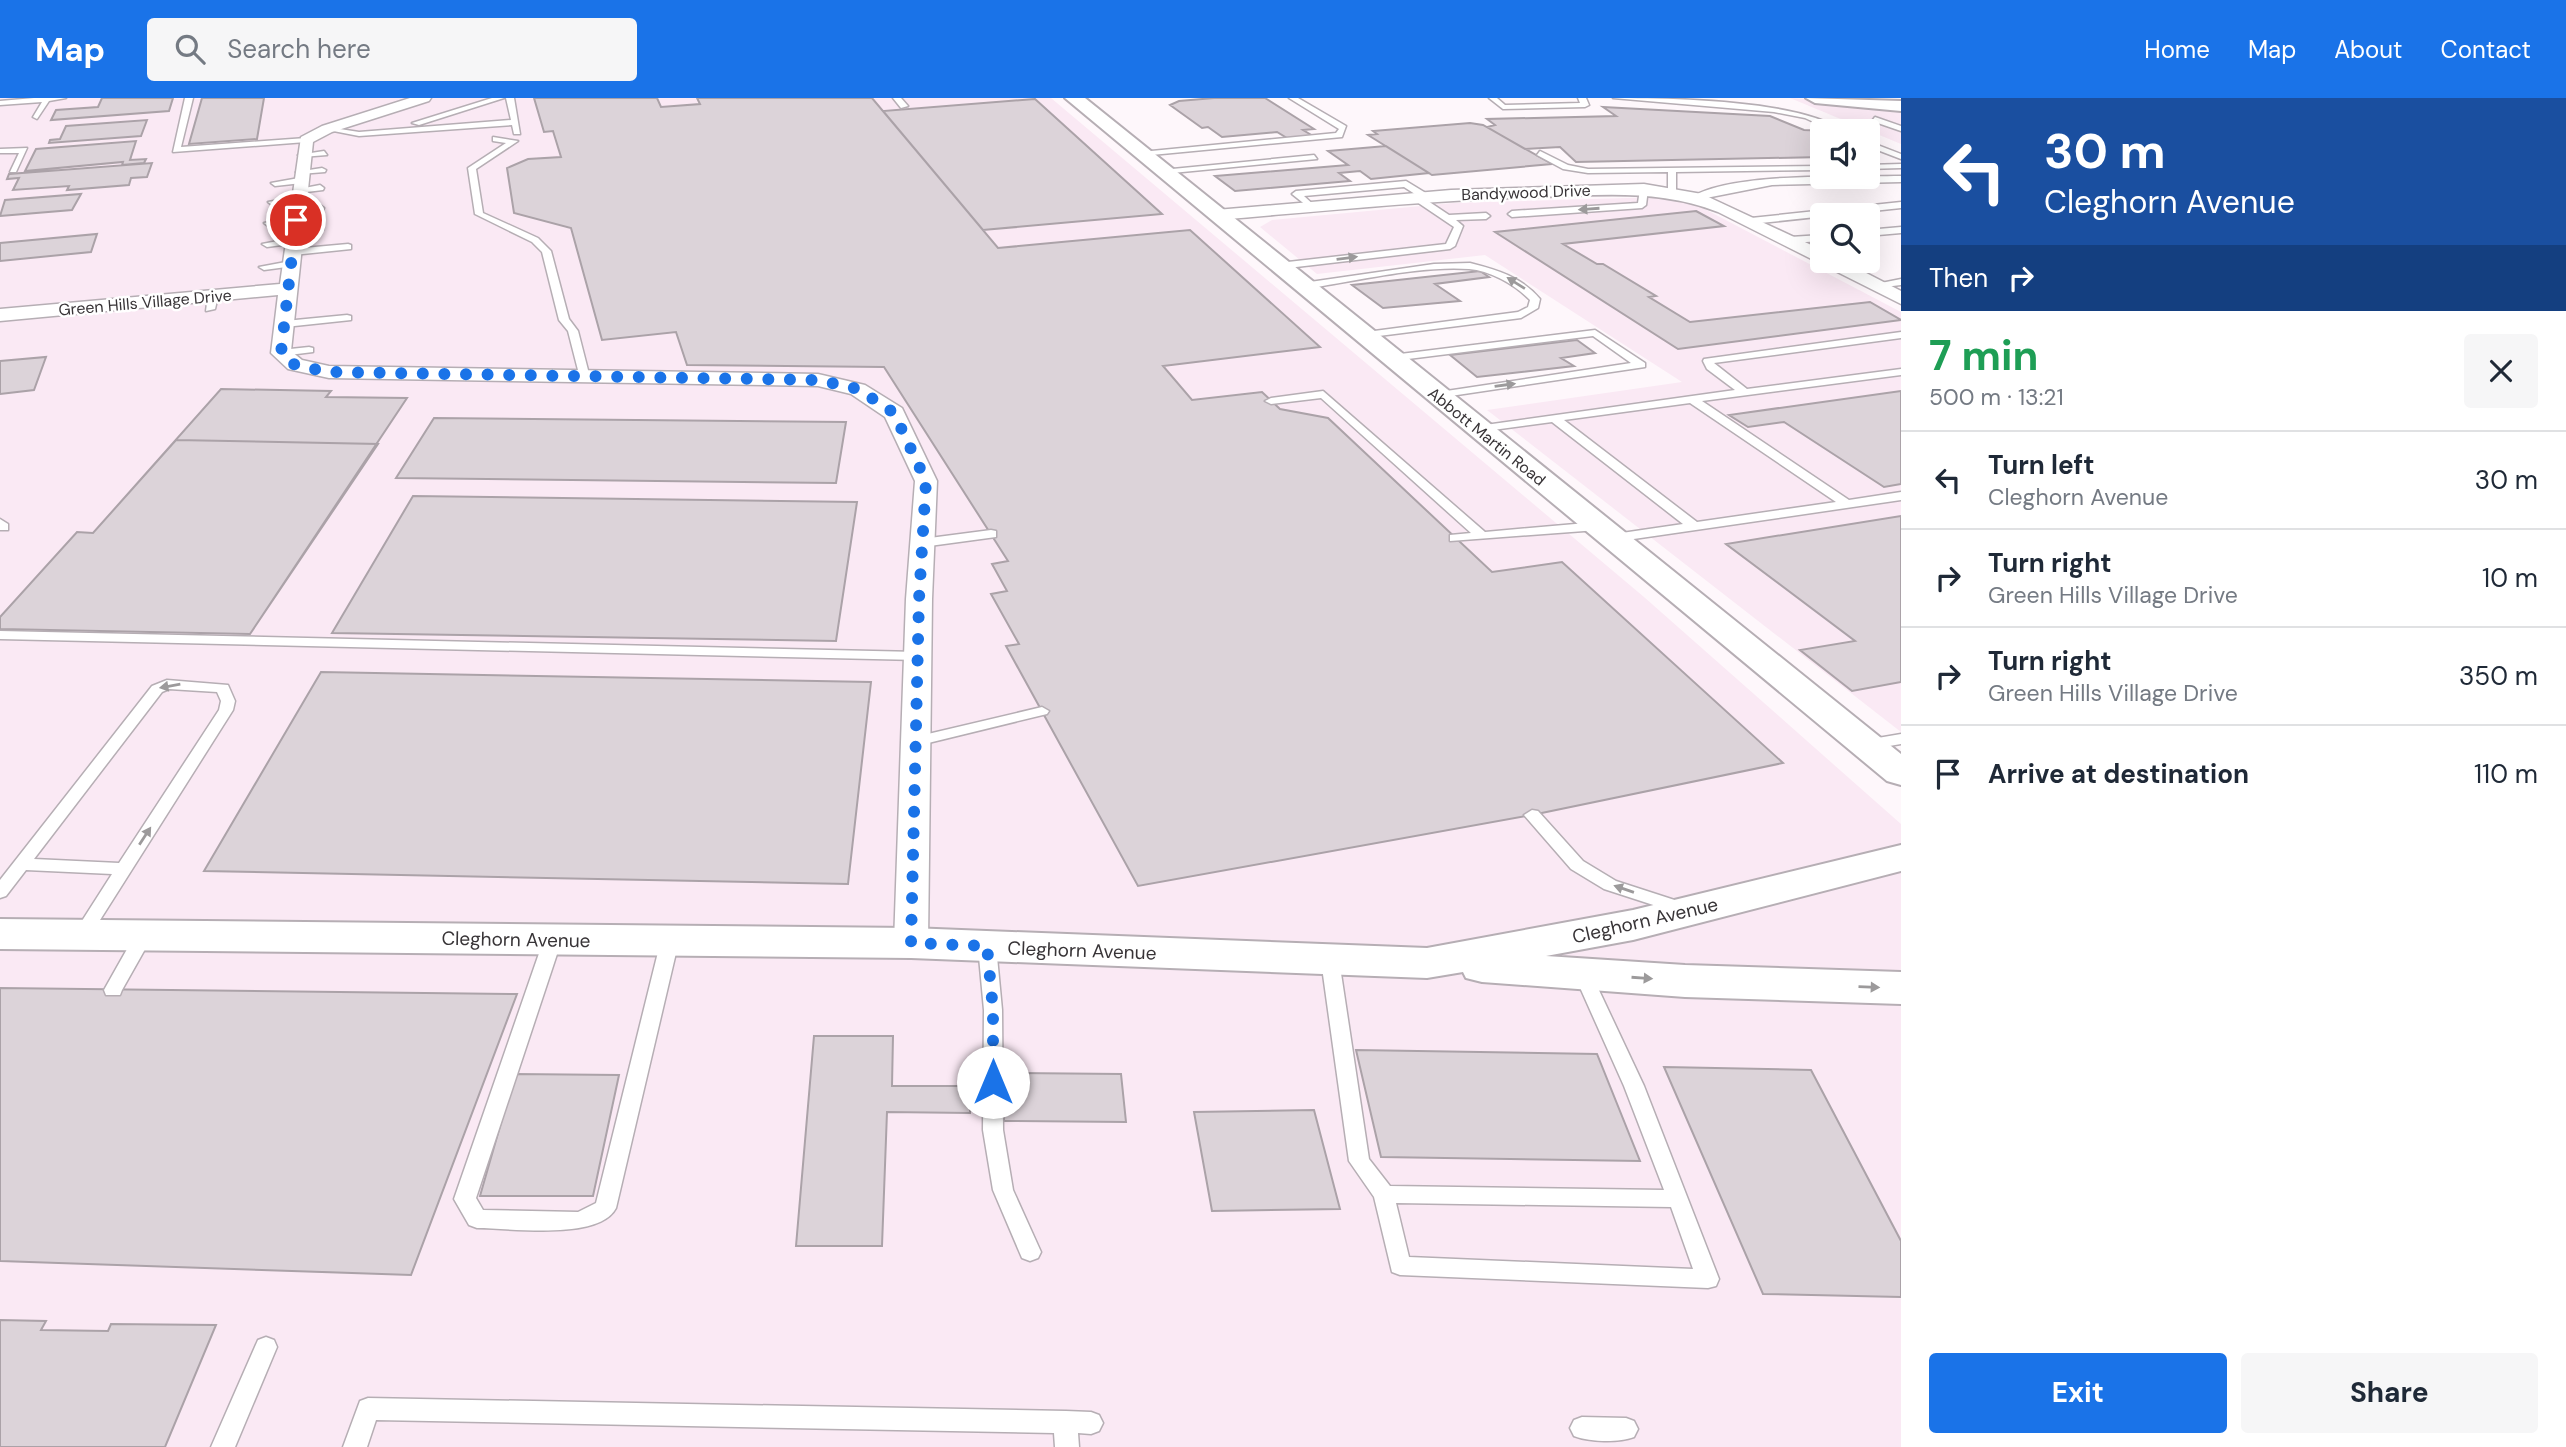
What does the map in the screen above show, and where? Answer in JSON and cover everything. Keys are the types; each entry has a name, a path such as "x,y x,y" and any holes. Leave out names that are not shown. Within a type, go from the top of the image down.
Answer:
{"main road":[{"name":"Abbott Martin Road","path":"1074,98 1606,532 1884,742 1901,773"},
{"path":"1825,98 1873,107 1901,106"},
{"name":"Cleghorn Avenue","path":"0,934 911,943 1427,963 1633,925 1901,858"},
{"path":"1427,963 1685,981 1901,988"}],"street":[{"path":"424,98 351,118 308,138 296,216 281,353 295,365 329,372 584,374 818,380 858,389 894,413 926,481 918,656 911,943"},
{"name":"Bandywood Drive","path":"1216,215 1421,197 1587,189 1644,190 1696,197 1810,251"},
{"path":"1853,273 1901,298"},
{"name":"Green Hills Village Drive","path":"7,311 89,302 136,309 211,302 289,289"}],"lane":[{"path":"0,103 62,98"},
{"path":"189,98 176,150 515,122"},
{"path":"384,132 500,98"},
{"path":"510,98 518,135 514,141 472,168 479,214 535,240 546,251 564,320 573,331 584,374"},
{"path":"897,98 904,106"},
{"path":"1141,154 1339,135 1343,128 1293,98"},
{"path":"1493,98 1503,107 1585,105 1581,98"},
{"path":"1617,98 1774,110 1813,119"},
{"path":"37,117 47,99"},
{"path":"1873,107 1901,129"},
{"path":"308,138 324,153"},
{"path":"496,139 514,141"},
{"path":"1880,148 1901,156"},
{"path":"0,152 24,150 13,170"},
{"path":"1540,153 1566,167 1588,171 1810,168"},
{"path":"1162,172 1314,157"},
{"path":"1880,167 1901,166"},
{"path":"264,267 321,170"},
{"path":"1672,170 1672,192"},
{"path":"1696,197 1728,186 1796,180 1901,179"},
{"path":"275,183 296,216 320,228"},
{"path":"267,243 296,216 320,188"},
{"path":"1512,214 1642,205 1644,190"},
{"path":"1279,266 1450,246 1459,226 1421,197"},
{"path":"272,202 348,247"},
{"path":"1751,221 1901,205"},
{"path":"268,223 320,208"},
{"path":"1447,218 1486,216"},
{"path":"1880,232 1901,230"},
{"path":"1790,240 1810,239"},
{"path":"1303,286 1434,267 1470,266 1498,273 1526,290 1535,299 1533,308 1521,316 1363,335"},
{"path":"1876,285 1901,282"},
{"path":"285,324 347,318"},
{"path":"1392,358 1595,333 1641,365 1437,396"},
{"path":"1745,392 1711,367 1708,361 1901,335"},
{"path":"281,353 309,350"},
{"path":"1478,429 1901,372"},
{"path":"1271,401 1324,394 1482,536"},
{"path":"1692,399 1847,504"},
{"path":"1554,418 1694,527"},
{"path":"1455,538 1694,527 1901,496"},
{"path":"922,543 991,534"},
{"path":"0,635 918,656"},
{"path":"0,892 157,689 167,684 223,688 228,701 226,710 82,935"},
{"path":"916,741 1042,711"},
{"path":"1532,815 1577,865 1610,885 1689,911"},
{"path":"22,864 124,869"},
{"path":"113,990 144,935"},
{"path":"553,939 465,1199 477,1219 581,1221 605,1208 670,940"},
{"path":"987,946 993,1010 993,1130 1003,1191 1030,1252"},
{"path":"1330,960 1359,1161 1384,1194 1400,1266 1708,1279 1616,1041 1583,974"},
{"path":"1384,1194 1678,1199"},
{"path":"223,1447 266,1347"},
{"path":"355,1447 368,1409 1091,1423"},
{"path":"1066,1422 1067,1447"},
{"path":"1582,1428 1626,1429"}],"shaded area":[{"path":"0,98 1051,98 1644,597 1901,824 1901,1447 0,1447"},
{"path":"1790,98 1901,105 1901,144 1880,135 1880,119 1841,119"},
{"path":"1661,197 1697,205 1810,264 1810,273 1827,273 1901,312 1901,732 1487,410 1682,382 1485,255 1317,274 1260,227 1272,220 1453,203"}],"building":[{"path":"102,98 173,98 169,111 51,120 56,110 98,107"},
{"path":"202,98 264,98 257,139 189,144"},
{"path":"534,98 657,98 661,107 700,104 697,98 872,98 998,248 1190,230 1320,347 1163,366 1192,400 1262,392 1280,409 1328,418 1492,572 1562,562 1783,763 1532,815 1138,886 1006,646 1019,644 991,594 1007,591 992,564 1008,561 884,367 687,365 676,332 602,340 571,228 514,213 507,168 528,159 561,157 553,131 544,132"},
{"path":"1265,98 1314,129 1303,130 1313,136 1287,138 1277,132 1222,137 1208,127 1202,128 1170,105 1179,101"},
{"path":"1035,99 1162,214 983,230 883,111"},
{"path":"1603,107 1770,116 1810,130 1810,157 1576,162 1560,147 1525,149 1487,127 1495,125 1487,119 1616,116"},
{"path":"147,120 141,136 49,143 50,140 60,139 66,126"},
{"path":"1470,123 1483,125 1552,164 1432,175 1368,135 1377,134 1373,131"},
{"path":"136,141 130,160 146,159 144,163 122,165 123,162 25,171 36,149"},
{"path":"1386,146 1429,173 1371,179 1360,171 1339,173 1350,181 1235,191 1215,176 1348,165 1328,151"},
{"path":"152,163 147,177 131,178 129,185 67,190 69,186 13,190 19,178 7,179 9,174"},
{"path":"81,194 72,210 0,216 5,200"},
{"path":"1696,211 1724,226 1563,244 1656,296 1649,297 1690,322 1870,302 1901,320 1678,349 1495,232"},
{"path":"97,234 91,252 0,261 0,243"},
{"path":"1480,271 1489,277 1435,284 1460,301 1383,308 1352,285"},
{"path":"1577,340 1595,353 1561,358 1574,366 1477,377 1450,355"},
{"path":"46,357 34,390 0,394 0,361"},
{"path":"221,389 331,391 326,397 407,398 250,634 0,629 0,617 77,532 93,533"},
{"path":"1901,391 1901,484 1884,487 1784,422 1748,427 1729,415"},
{"path":"434,418 846,422 836,483 396,478"},
{"path":"176,440 378,444 250,634 0,629 0,617 77,532 93,533"},
{"path":"413,496 857,502 836,641 332,633"},
{"path":"1901,516 1901,682 1852,691 1800,650 1855,641 1726,544"},
{"path":"321,672 871,682 848,884 204,871"},
{"path":"0,988 517,994 411,1275 0,1261"},
{"path":"814,1036 893,1036 892,1086 970,1086 970,1113 887,1112 882,1246 796,1246"},
{"path":"1356,1050 1597,1054 1640,1161 1381,1157"},
{"path":"1664,1067 1811,1070 1901,1241 1901,1297 1763,1294"},
{"path":"1002,1073 1121,1074 1126,1122 1004,1121"},
{"path":"515,1074 619,1075 593,1196 480,1196"},
{"path":"1314,1110 1340,1209 1212,1211 1194,1112"},
{"path":"0,1320 46,1321 41,1330 108,1331 111,1324 216,1325 165,1447 0,1447"}],"route":[{"path":"296,220 281,353 295,365 329,372 542,373 818,380 858,389 894,413 926,481 919,599 911,943 987,946 993,1010 993,1082"}]}
